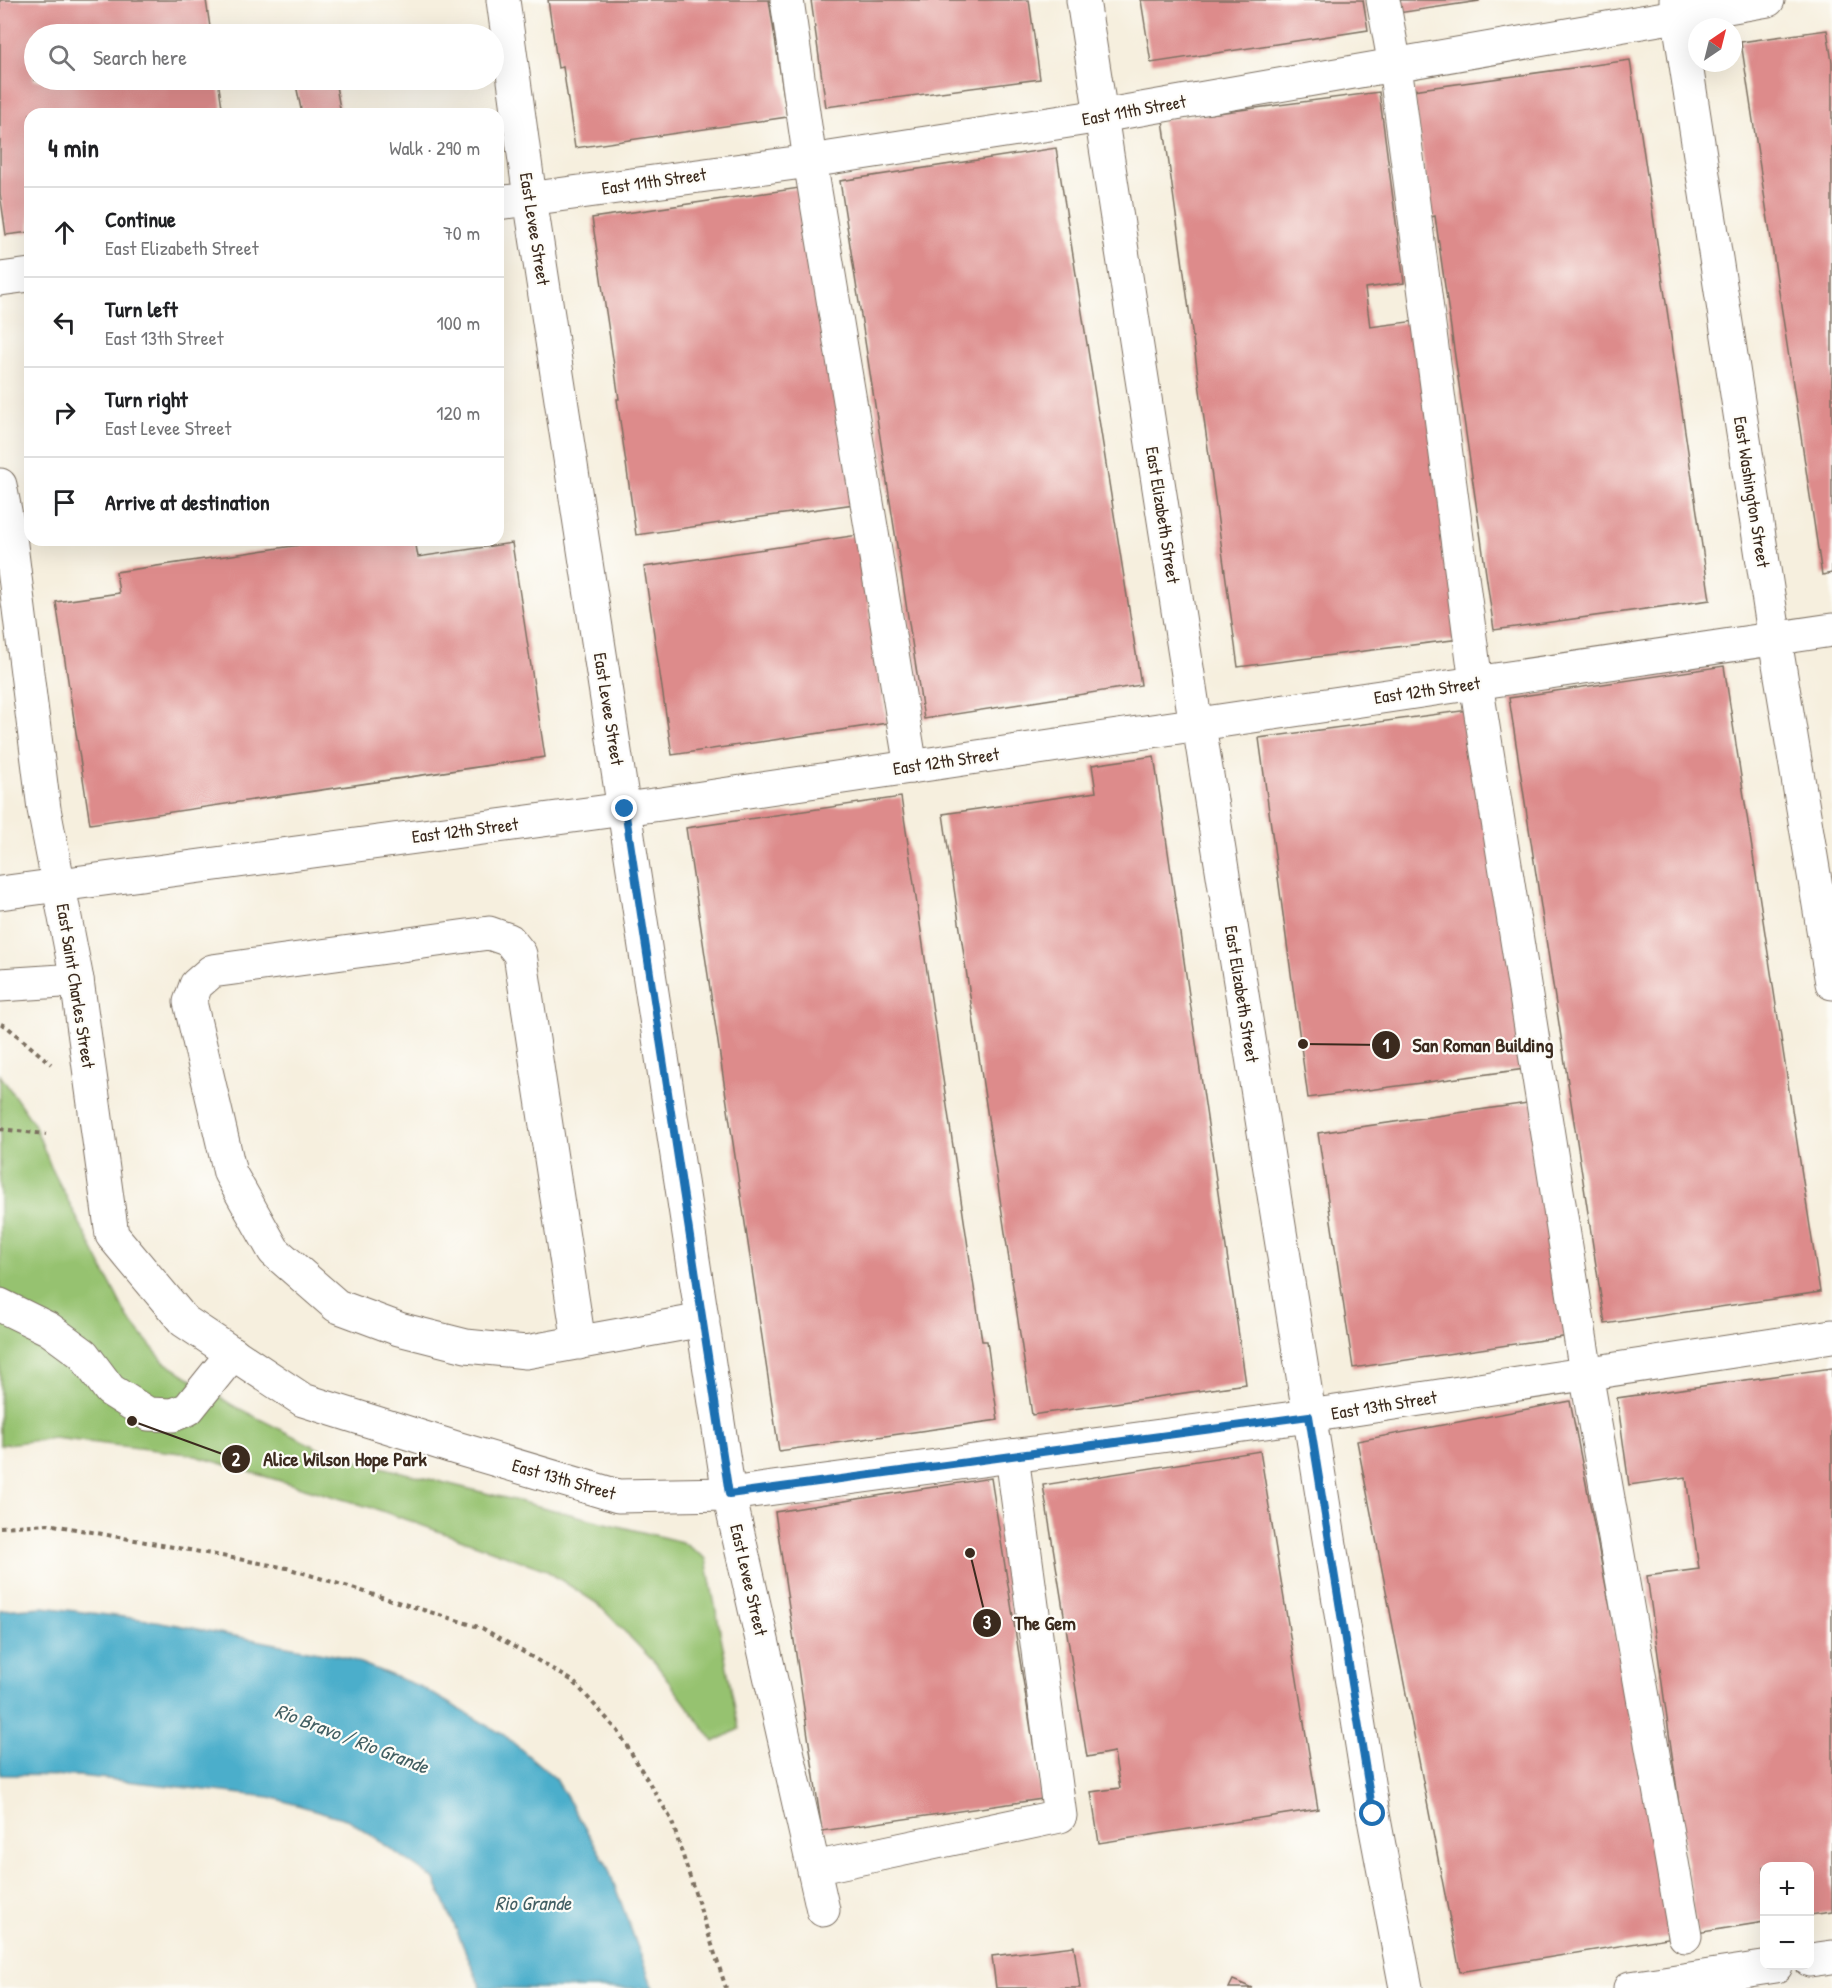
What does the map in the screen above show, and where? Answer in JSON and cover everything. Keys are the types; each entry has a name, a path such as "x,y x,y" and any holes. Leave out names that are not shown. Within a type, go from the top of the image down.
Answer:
{"main road":[{"name":"East Levee Street","path":"503,0 514,200 625,809 729,1494 823,1910"},
{"path":"787,0 810,161 911,767"},
{"name":"East Elizabeth Street","path":"1083,0 1194,713 1199,724 1373,1814 1406,1988"},
{"path":"1383,0 1395,66 1476,683 1586,1373 1685,1935"},
{"name":"East 11th Street","path":"514,200 810,161 1101,116 1395,66 1677,8 1768,0"},
{"name":"East Washington Street","path":"1677,8 1775,640 1832,983"},
{"path":"0,279 24,276"},
{"name":"East Saint Charles Street","path":"0,485 10,537 44,809 77,980 112,1235 184,1321 303,1400"},
{"name":"East 12th Street","path":"0,893 60,883 625,809 1832,630"},
{"path":"579,1343 520,954 509,940 489,933 212,971 196,985 190,1002 230,1173 274,1251 337,1306 399,1329 465,1346 526,1352 579,1343 703,1320"},
{"path":"0,985 77,980"},
{"path":"0,1305 49,1329 83,1354 110,1390 148,1414 173,1415 188,1409 232,1353"},
{"name":"East 13th Street","path":"303,1400 618,1496 729,1494 1309,1416 1832,1336"},
{"path":"814,1868 1060,1816 1012,1456"},
{"path":"1814,1959 1832,1957"},
{"path":"1630,1988 1760,1968"}],"path":[{"path":"0,1129 46,1134"},
{"path":"0,1527 48,1524 287,1569 482,1628 573,1681 618,1731 671,1819 726,1988"}],"green space":[{"path":"0,1075 34,1124 51,1167 128,1318 164,1362 232,1405 329,1454 682,1542 706,1559 739,1729 714,1742 656,1664 598,1604 544,1569 379,1510 189,1454 54,1438 0,1445"}],"water":[{"name":"Rio Grande","path":"43,1607 156,1621 345,1657 421,1687 504,1735 556,1779 607,1865 653,1988 481,1988 435,1880 349,1820 270,1797 80,1776 0,1775 0,1610"}],"building":[{"path":"0,0 206,0 210,24 24,24 24,90 219,90 222,108 24,108 24,233 6,235 0,193"},
{"path":"548,0 769,0 787,117 575,148 563,67 558,68"},
{"path":"811,0 1029,0 1040,79 826,107"},
{"path":"1141,0 1363,0 1368,30 1151,63"},
{"path":"1396,0 1479,0 1479,1 1398,13"},
{"path":"1827,30 1832,62 1832,573 1822,575 1742,49 1742,42"},
{"path":"1630,60 1710,600 1494,630 1435,216 1431,217 1413,90"},
{"path":"297,90 337,90 340,108 301,108"},
{"path":"1379,92 1404,283 1365,288 1370,327 1416,321 1460,639 1238,667 1163,120"},
{"path":"1056,148 1141,685 924,719 840,181"},
{"path":"806,187 854,504 636,535 617,399 619,399 592,218"},
{"path":"858,535 887,723 672,755 644,567"},
{"path":"512,543 545,757 90,824 56,602 119,593 116,572 293,546 416,546 418,557"},
{"path":"1724,666 1820,1292 1605,1324 1509,698"},
{"path":"1476,709 1525,1069 1308,1098 1259,738"},
{"path":"1154,756 1246,1384 1032,1415 943,814 1096,792 1092,765"},
{"path":"901,797 982,1341 987,1341 998,1420 779,1451 686,828"},
{"path":"1534,1102 1569,1336 1353,1368 1318,1133"},
{"path":"1832,1368 1832,1912 1814,1914 1814,1862 1760,1862 1760,1923 1697,1933 1647,1576 1699,1569 1686,1477 1629,1485 1617,1398"},
{"path":"1570,1401 1674,1937 1460,1972 1357,1441"},
{"path":"1260,1451 1318,1809 1099,1843 1091,1792 1120,1788 1114,1752 1087,1757 1043,1485"},
{"path":"991,1478 1042,1799 822,1831 775,1512"},
{"path":"1074,1946 1080,1988 996,1988 992,1956"},
{"path":"1233,1980 1252,1988 1229,1988"}],"place":[{"name":"San Roman Building","path":"1303,1044"},
{"name":"Alice Wilson Hope Park","path":"132,1421"},
{"name":"The Gem","path":"970,1553"}],"route":[{"path":"625,809 729,1494 1309,1416 1373,1814"}],"water label":[{"name":"Río Bravo / Rio Grande","path":"352,1738"}]}
